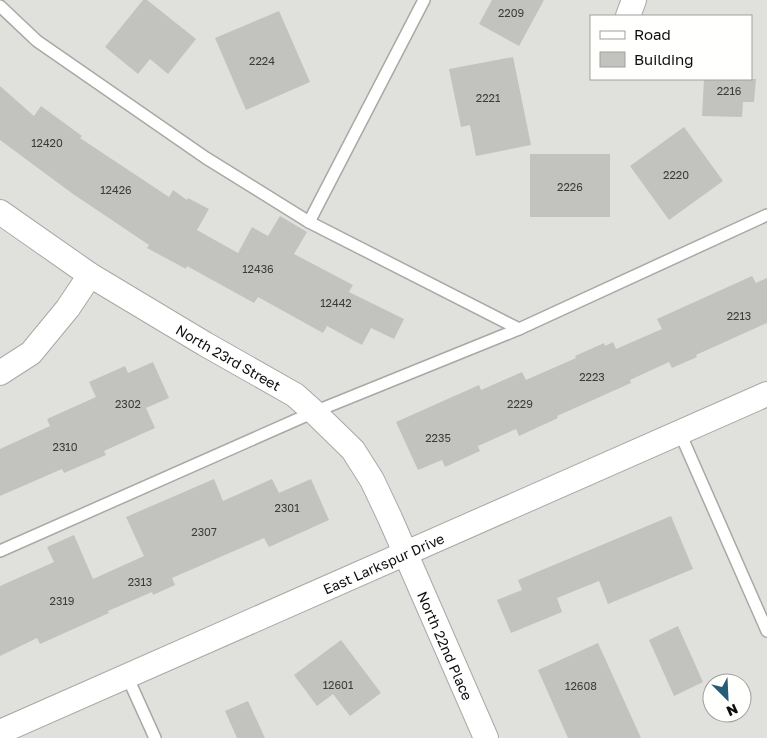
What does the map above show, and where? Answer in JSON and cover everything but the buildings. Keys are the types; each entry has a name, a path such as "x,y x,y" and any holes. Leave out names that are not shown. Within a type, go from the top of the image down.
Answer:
{"street":[{"path":"628,15 634,0"},
{"name":"North 23rd Street","path":"0,212 90,275 295,395 352,450 372,480 405,553"},
{"path":"0,373 31,353 68,308 90,275"},
{"name":"East Larkspur Drive","path":"0,732 767,394"},
{"name":"North 22nd Place","path":"405,553 486,738"}],"lane":[{"path":"309,222 424,0"},
{"path":"0,6 46,47 206,158 309,222 519,329"},
{"path":"0,551 314,412 519,329 767,215"},
{"path":"680,432 767,631"},
{"path":"127,676 155,738"}]}
